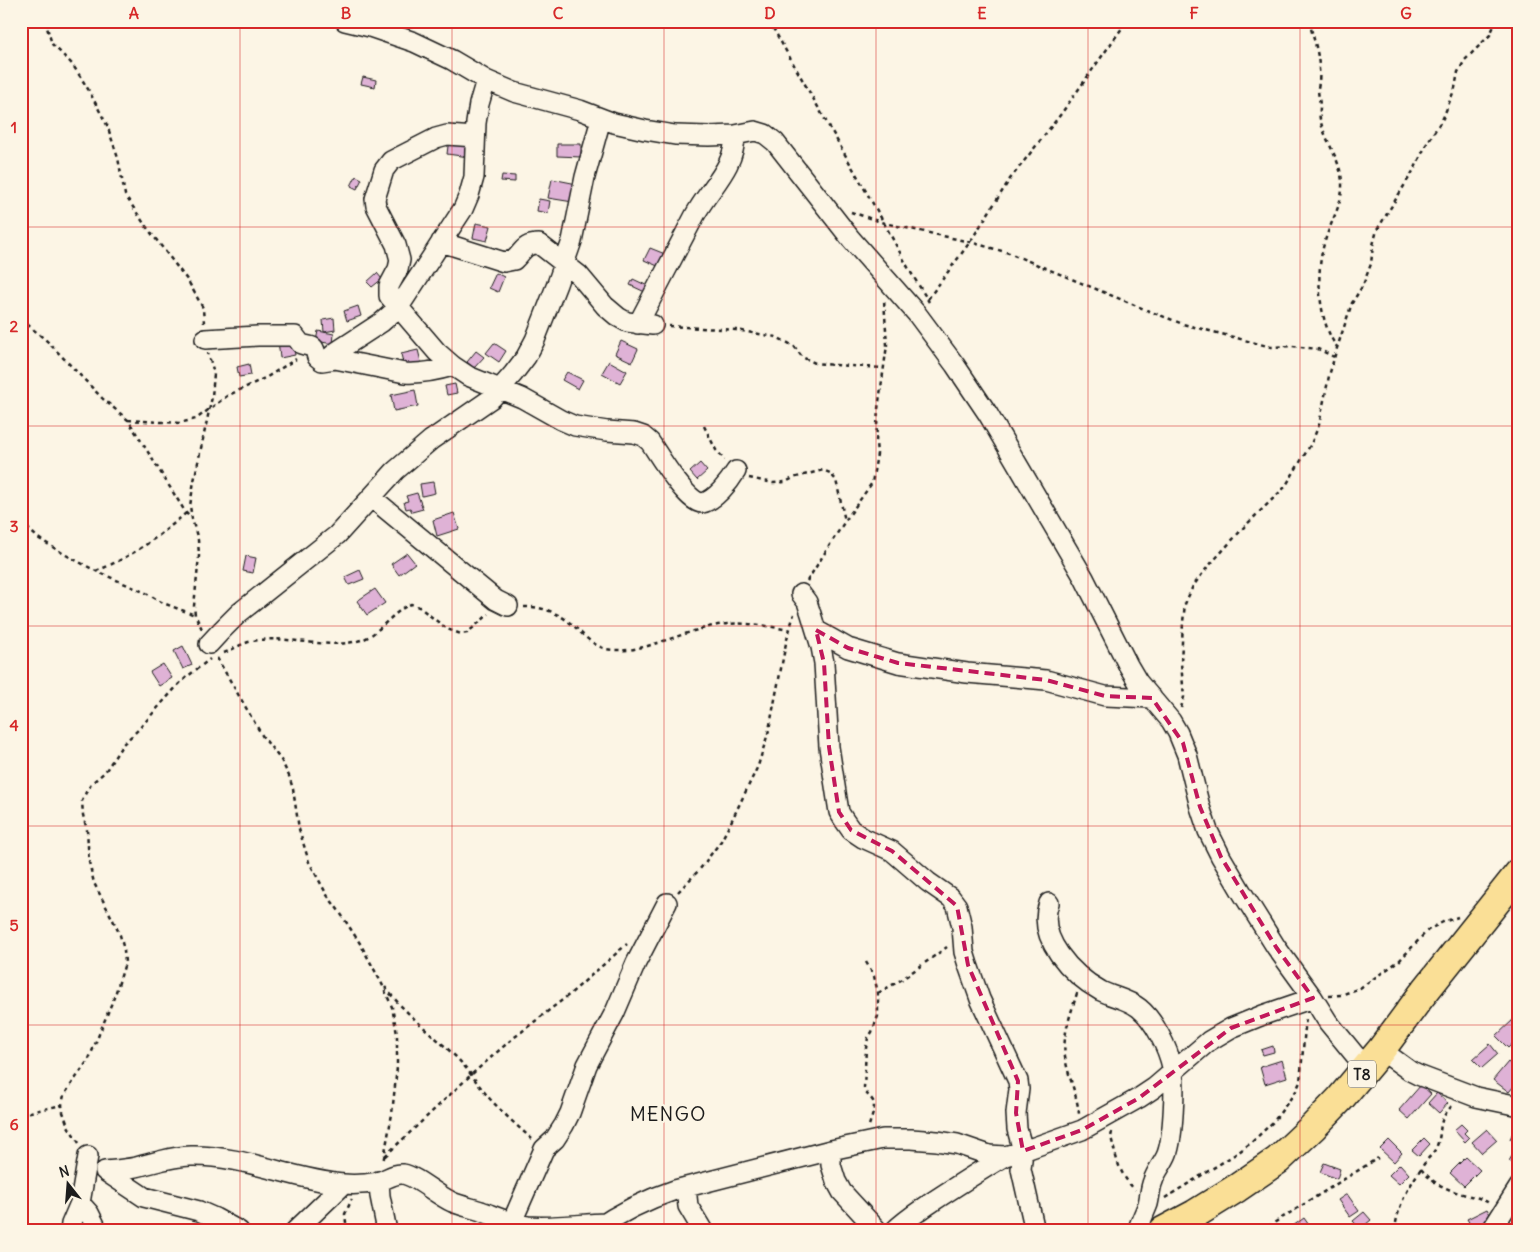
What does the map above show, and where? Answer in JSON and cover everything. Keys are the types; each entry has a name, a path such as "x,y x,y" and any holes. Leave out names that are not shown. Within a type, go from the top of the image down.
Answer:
{"highway":[{"name":"T8","path":"1145,1230 1195,1214 1278,1160 1313,1127 1340,1099 1368,1058 1421,996 1519,872"}],"street":[{"path":"345,21 370,27 414,42 452,60 486,80 514,92 580,110 601,119 675,135 735,135 755,131 765,134 775,142 850,239 923,321 988,414 1084,578 1138,682 1171,721 1183,743 1208,831 1221,857 1309,999 1328,1022 1368,1058 1410,1071 1476,1097 1519,1106"},
{"path":"327,360 382,322 399,306 463,208 474,177 475,137 479,104 486,80"},
{"path":"209,644 240,613 337,535 395,471 424,446 492,398 526,357 535,340 572,241 585,177 601,119"},
{"path":"475,137 447,135 436,138 391,161 384,170 375,199 376,206 389,229 399,254 399,264 389,286 390,299 399,306 425,338 453,366 468,376 501,388 575,426 643,436 650,442 679,484 695,502 703,503 712,498 728,483 736,471"},
{"path":"441,242 504,262 514,260 530,244 539,244 564,263 589,286 605,306 627,322 645,325 696,215 728,167 735,148 735,135"},
{"path":"205,339 295,336 301,344 313,346 320,360 335,359 405,373 437,371 453,366"},
{"path":"372,497 504,604"},
{"path":"801,594 807,602 821,647 826,678 827,722 834,786 840,812 851,830 896,854 928,882 951,898 957,906 963,933 964,952 968,965 980,999 1020,1089 1016,1113 1017,1129 1014,1153 1021,1169 1023,1186 1035,1231"},
{"path":"816,630 848,648 898,664 966,673 1041,679 1104,696 1152,698"},
{"path":"509,1227 544,1149 555,1139 564,1126 588,1065 615,1012 636,963 667,903"},
{"path":"1049,903 1045,912 1050,940 1070,968 1100,990 1138,1007 1149,1018 1159,1034 1173,1072 1173,1115 1169,1147 1153,1181 1145,1230"},
{"path":"894,1231 905,1221 976,1173 1014,1153 1082,1130 1113,1113 1154,1088 1209,1041 1231,1028 1309,999"},
{"path":"239,1231 216,1218 144,1197 106,1172 176,1157 191,1156 214,1157 307,1178 352,1184 379,1182 402,1174 412,1177 434,1192 454,1202 509,1227 599,1227 650,1198 831,1150 870,1142 892,1139 937,1140 957,1144 989,1155 1014,1153"},
{"path":"831,1150 831,1165 842,1192 878,1231"},
{"path":"70,1231 80,1204 88,1156"},
{"path":"379,1182 387,1231"},
{"path":"295,1231 352,1184"},
{"path":"686,1187 688,1206 703,1231"},
{"path":"1490,1231 1519,1187"},
{"path":"80,1204 89,1213 98,1231"}],"path":[{"path":"769,21 932,308"},
{"path":"928,299 970,242 1010,179 1062,114 1127,21"},
{"path":"1309,21 1318,54 1320,71 1318,90 1320,118 1342,174 1342,188 1336,212 1324,243 1320,260 1322,307 1332,341 1337,348"},
{"path":"1171,721 1178,714 1183,702 1181,663 1183,622 1185,604 1193,586 1245,526 1275,498 1291,479 1311,444 1319,426 1334,357 1352,303 1363,285 1371,264 1372,245 1377,230 1443,118 1455,88 1458,72 1465,60 1490,35 1496,21"},
{"path":"849,211 884,223 970,242 1009,253 1183,324 1271,348 1292,346 1318,349 1334,357"},
{"path":"667,903 713,853 731,822 764,751 789,630 801,594 810,576 845,521 872,483 877,454 878,409 887,345 878,269"},
{"path":"21,319 47,341 103,399 128,420 186,513 192,519"},
{"path":"645,325 736,330 776,337 794,346 802,357 815,363 884,368"},
{"path":"128,420 179,423 196,419 227,396 268,377 313,346"},
{"path":"704,426 716,450 736,471 748,478 773,483 786,482 793,478 823,470 830,473 836,480 845,521"},
{"path":"96,571 110,566 141,548 186,513"},
{"path":"21,522 38,538 64,554 163,603 195,615"},
{"path":"88,1156 68,1126 62,1105 64,1095 89,1059 115,995 125,963 120,935 94,883 89,862 87,830 83,816 82,801 86,790 105,772 123,744 188,676 215,656 240,644 253,641 274,639 329,644 363,640 402,607 411,604 419,607 447,629 461,634 467,633 504,604 515,608 534,607 554,612 564,618 585,637 606,649 625,651 712,626 736,623 789,630"},
{"path":"1113,1113 1111,1137 1124,1178 1148,1204 1171,1196 1239,1152 1274,1121 1296,1091 1300,1082 1309,999 1341,995 1360,988 1399,961 1428,930 1456,918 1488,911"},
{"path":"878,993 924,965 963,933"},
{"path":"385,1156 472,1074 570,994 629,942"},
{"path":"866,962 874,976 878,993 878,1016 868,1038 863,1080 865,1092 874,1106 868,1132 870,1142"},
{"path":"1082,977 1065,1032 1064,1044 1065,1056 1078,1103 1082,1130"},
{"path":"382,984 396,1003 446,1047 472,1074 491,1099 544,1149"},
{"path":"1395,1231 1395,1221 1400,1204 1407,1189 1435,1150 1443,1116 1464,1092"},
{"path":"21,1114 62,1105"},
{"path":"1261,1231 1378,1158"},
{"path":"1421,1169 1435,1183 1452,1191 1484,1200 1501,1215"},
{"path":"347,1231 345,1214 356,1190 352,1184"}],"highlighted area":[{"path":"816,630 848,648 898,663 1046,680 1105,696 1152,698 1183,743 1200,807 1221,857 1276,947 1313,998 1231,1028 1139,1098 1082,1130 1023,1151 1016,1113 1018,1081 968,965 957,906 892,851 851,830 839,812 829,747 824,663"}],"building":[{"path":"363,77 376,80 375,87 361,84"},
{"path":"449,138 471,141 469,157 447,154"},
{"path":"557,144 581,144 581,157 557,156"},
{"path":"502,175 515,176 515,182 501,181"},
{"path":"356,176 362,179 357,189 351,186"},
{"path":"552,179 577,184 573,202 548,198"},
{"path":"539,199 550,201 548,213 537,211"},
{"path":"476,223 491,226 487,241 473,238"},
{"path":"650,248 665,254 660,267 644,260"},
{"path":"377,273 382,279 372,287 367,282"},
{"path":"496,273 504,277 498,292 489,288"},
{"path":"633,279 650,287 647,293 630,285"},
{"path":"358,306 361,316 347,321 344,311"},
{"path":"334,318 335,330 324,332 323,320"},
{"path":"318,331 334,334 333,344 316,341"},
{"path":"292,338 295,355 280,358 278,340"},
{"path":"621,341 638,349 632,362 615,354"},
{"path":"494,343 506,351 499,362 486,353"},
{"path":"418,350 421,362 404,367 401,354"},
{"path":"476,351 484,357 474,368 467,362"},
{"path":"609,361 627,371 620,383 602,373"},
{"path":"249,364 251,375 239,377 237,367"},
{"path":"567,372 583,380 578,389 562,380"},
{"path":"455,384 457,393 447,395 445,386"},
{"path":"415,390 418,406 394,411 391,395"},
{"path":"700,463 707,471 697,480 690,472"},
{"path":"433,482 435,493 422,496 420,484"},
{"path":"417,493 423,509 412,512 410,508 406,509 404,502 408,501 406,496"},
{"path":"454,513 459,529 437,536 433,520"},
{"path":"407,553 415,563 399,575 391,564"},
{"path":"246,556 256,558 253,573 243,571"},
{"path":"360,570 364,579 349,585 345,577"},
{"path":"375,589 385,603 367,615 357,601"},
{"path":"183,646 192,665 183,669 174,651"},
{"path":"163,664 172,678 159,686 150,672"},
{"path":"1515,1018 1519,1022 1519,1037 1508,1048 1496,1036"},
{"path":"1490,1044 1498,1054 1482,1068 1473,1059"},
{"path":"1273,1046 1274,1052 1263,1055 1261,1050"},
{"path":"1282,1060 1287,1077 1265,1084 1260,1067"},
{"path":"1508,1062 1519,1071 1519,1080 1509,1092 1493,1080"},
{"path":"1421,1085 1431,1094 1409,1119 1399,1110"},
{"path":"1437,1093 1448,1103 1439,1113 1428,1103"},
{"path":"1461,1124 1467,1130 1464,1133 1469,1138 1465,1142 1454,1130"},
{"path":"1487,1129 1497,1140 1482,1153 1472,1142"},
{"path":"1514,1130 1519,1132 1519,1143 1510,1139"},
{"path":"1424,1138 1430,1144 1419,1156 1412,1150"},
{"path":"1389,1140 1402,1153 1394,1162 1380,1149"},
{"path":"1515,1151 1519,1153 1519,1166 1509,1161"},
{"path":"1466,1157 1480,1170 1464,1186 1450,1173"},
{"path":"1324,1163 1340,1169 1337,1179 1320,1172"},
{"path":"1400,1164 1409,1174 1399,1184 1389,1175"},
{"path":"1347,1194 1359,1211 1350,1217 1338,1200"},
{"path":"1487,1209 1492,1218 1473,1229 1467,1219"},
{"path":"1364,1212 1371,1220 1360,1229 1353,1221"},
{"path":"1304,1218 1313,1231 1286,1231"}],"district":[{"name":"MENGO","path":"668,1114"}]}
